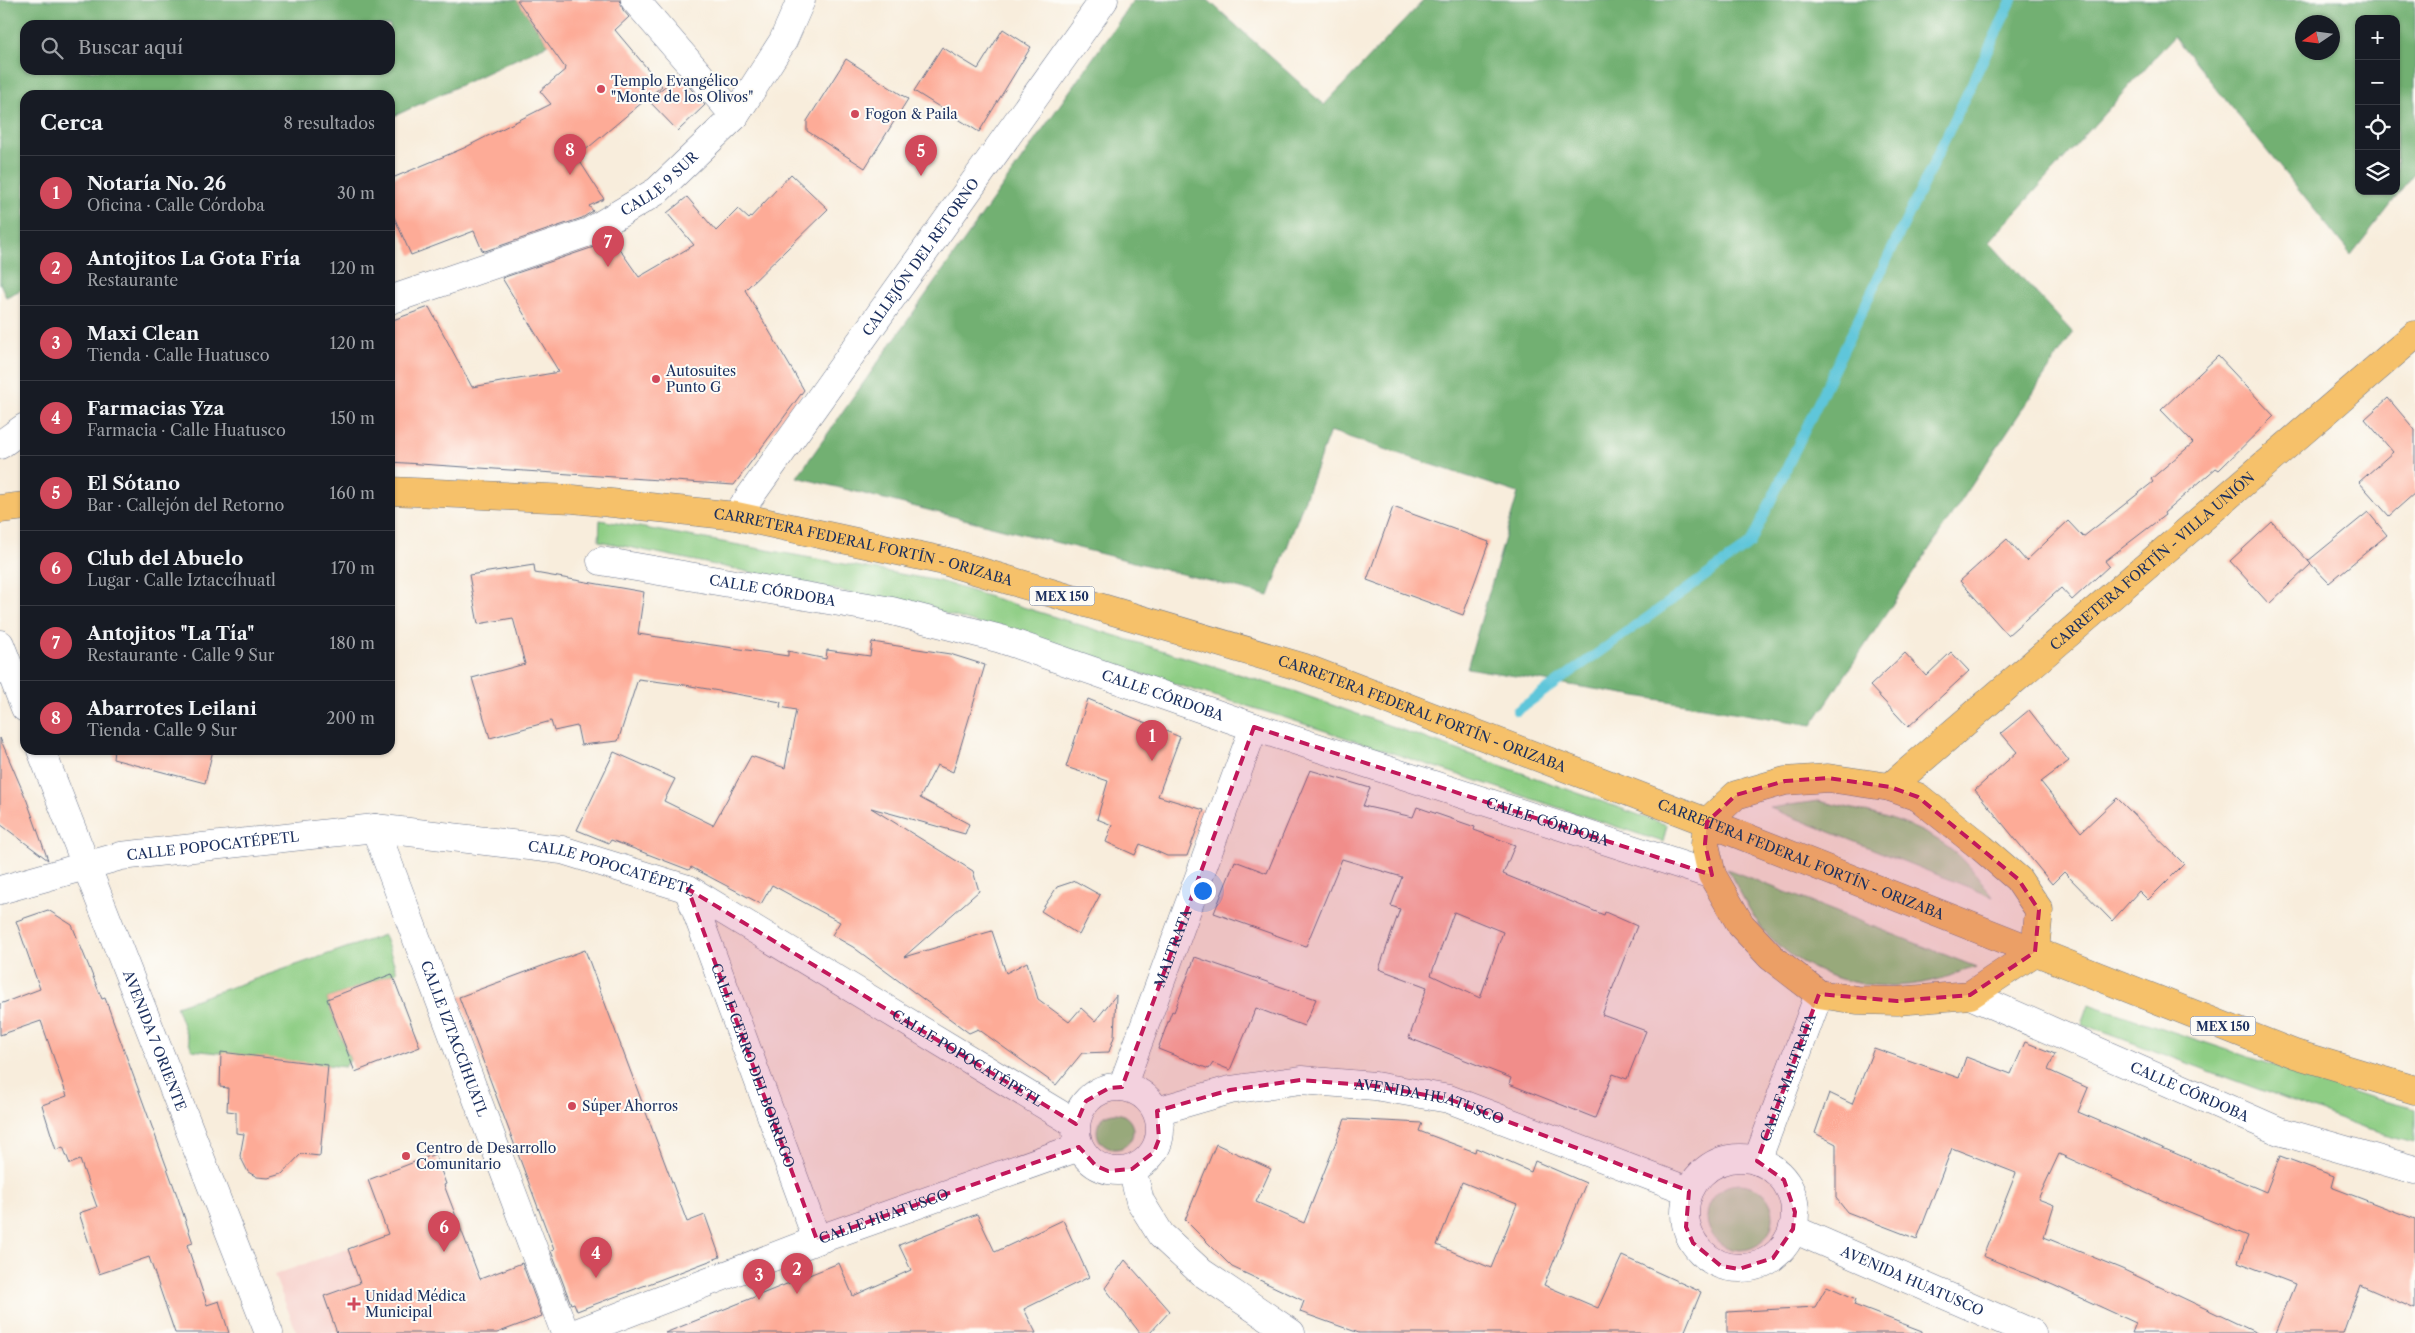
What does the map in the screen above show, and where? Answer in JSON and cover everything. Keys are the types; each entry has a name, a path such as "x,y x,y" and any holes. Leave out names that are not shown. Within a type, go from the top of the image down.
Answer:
{"main road":[{"name":"CARRETERA FORTÍN - VILLA UNIÓN","path":"1890,787 2415,335"},
{"name":"CARRETERA FEDERAL FORTÍN - ORIZABA","path":"395,491 573,498 736,516 944,561 1305,668 1706,822 2295,1054 2415,1090"},
{"path":"0,509 20,507"},
{"path":"1828,778 1890,787 1918,797 2018,879 2039,910 2035,952 1970,995 1897,1001 1857,1000 1819,994 1771,956 1741,925 1712,875 1705,844 1706,822 1736,795 1785,781 1828,778"}],"street":[{"path":"635,0 735,116"},
{"name":"CALLE 9 SUR","path":"395,298 588,232 657,191 735,116 783,41 801,0"},
{"name":"CALLEJÓN DEL RETORNO","path":"736,516 1104,0"},
{"path":"0,445 20,431"},
{"name":"CALLE CÓRDOBA","path":"601,561 901,613 1001,639 1254,727 1712,875"},
{"path":"0,644 20,695"},
{"name":"MALTRATA","path":"1122,1087 1254,727"},
{"name":"AVENIDA 7 ORIENTE","path":"43,755 269,1333"},
{"name":"CALLE POPOCATÉPETL","path":"0,890 121,856 375,828 562,850 688,889 1078,1135"},
{"name":"CALLE IZTACCÍHUATL","path":"375,828 565,1333"},
{"name":"CALLE CERRO DEL BORREGO","path":"688,889 818,1240"},
{"name":"CALLE MALTRATA","path":"1757,1160 1819,994"},
{"name":"CALLE CÓRDOBA","path":"1970,995 2280,1131 2415,1170"},
{"name":"AVENIDA HUATUSCO","path":"1157,1111 1230,1090 1301,1080 1375,1086 1448,1099 1689,1191"},
{"path":"1122,1087 1132,1089 1142,1094 1157,1111 1160,1125 1157,1145 1144,1162 1132,1169 1108,1171 1096,1166 1086,1158 1078,1135 1086,1100 1096,1092 1109,1088 1122,1087"},
{"name":"CALLE HUATUSCO","path":"576,1333 818,1240 1078,1135"},
{"path":"1741,1158 1757,1160 1772,1168 1784,1180 1792,1195 1795,1212 1793,1228 1786,1245 1773,1258 1757,1266 1739,1269 1721,1266 1705,1257 1693,1243 1686,1227 1685,1208 1689,1191 1698,1177 1710,1166 1725,1160 1741,1158"},
{"path":"1132,1169 1140,1201 1161,1235 1201,1272 1291,1333"},
{"name":"AVENIDA HUATUSCO","path":"1793,1228 2032,1333"}],"highlighted area":[{"path":"1254,727 1712,875 1705,844 1707,822 1736,795 1785,781 1828,778 1890,787 1918,797 2018,879 2039,910 2035,952 1970,995 1897,1001 1819,994 1757,1161 1784,1180 1795,1212 1793,1229 1773,1258 1739,1269 1721,1266 1693,1243 1686,1227 1689,1191 1449,1099 1375,1086 1301,1080 1230,1090 1157,1111 1159,1139 1154,1152 1132,1169 1108,1171 1096,1166 1079,1147 817,1240 688,889 1076,1124 1086,1101 1109,1088 1122,1087"}],"shaded area":[{"name":"Unidad Médica Municipal","path":"394,1232 434,1333 297,1333 274,1275"}],"green space":[{"path":"0,0 517,0 548,44 395,116 395,90 20,90 20,290 6,297 0,283"},
{"path":"1134,0 1208,0 1324,105 1424,0 2415,0 2415,173 2400,192 2400,15 2355,15 2355,195 2398,195 2351,255 2174,36 1989,242 2073,333 1812,725 1467,668 1518,493 1330,431 1269,596 797,477"},
{"path":"600,520 939,581 1293,691 1667,825 1663,842 1283,717 933,610 599,541"},
{"path":"1818,801 1881,816 1927,834 1956,853 1970,867 1993,897 1770,808"},
{"path":"1727,869 1976,967 1932,981 1886,986 1864,984 1821,972 1782,948 1765,932"},
{"path":"384,935 397,972 327,999 350,1060 345,1067 192,1050 176,1006"},
{"path":"2089,1004 2375,1099 2415,1109 2415,1142 2363,1128 2082,1024"},
{"path":"1115,1113 1122,1114 1128,1118 1132,1124 1132,1138 1128,1144 1122,1148 1115,1149 1108,1148 1102,1144 1098,1138 1097,1131 1098,1124 1102,1118 1108,1114"},
{"path":"1740,1184 1753,1187 1763,1194 1770,1204 1773,1217 1770,1230 1763,1240 1753,1247 1740,1250 1727,1247 1717,1240 1710,1230 1707,1217 1710,1204 1717,1194 1727,1187"}],"building":[{"path":"517,0 620,0 623,10 629,17 615,30 662,86 577,157 604,199 589,206 593,211 582,218 485,251 482,250 474,231 411,255 395,219 395,177 464,148 551,104 540,91 566,69"},
{"path":"1003,29 1031,47 979,132 914,91 942,47 978,69"},
{"name":"Fogon & Paila","path":"846,59 908,99 865,168 807,131 807,121"},
{"path":"679,75 705,105 678,131 648,100"},
{"name":"Autosuites Punto G","path":"791,174 828,209 745,290 804,390 734,485 395,462 395,319 429,307 472,387 559,372 502,278 594,247 611,237 639,277 694,245 667,213 687,197 716,231 738,209 749,219"},
{"path":"2218,356 2274,416 2219,470 2216,468 2164,513 2165,515 2105,561 2109,566 2072,600 2061,588 2008,635 1960,581 2007,539 2026,561 2068,521 2083,537 2153,482 2151,479 2193,443 2161,410"},
{"path":"2388,398 2415,430 2415,493 2389,516 2359,482 2393,452 2365,419"},
{"path":"1393,507 1489,542 1463,615 1367,580"},
{"path":"2368,512 2387,535 2329,583 2308,561"},
{"path":"2272,522 2311,564 2269,604 2230,561"},
{"path":"534,565 535,573 644,592 638,634 788,656 788,651 826,659 827,650 870,656 872,642 950,654 985,665 953,772 937,765 920,798 969,824 965,834 871,808 973,871 979,891 904,957 992,931 1006,973 1027,962 1038,999 1069,1022 1081,1008 1095,1021 1116,995 1114,1037 1109,1052 1082,1053 1056,1085 978,1029 969,1033 853,947 832,935 840,922 772,885 761,904 691,867 689,870 611,840 609,843 577,830 614,752 675,779 664,801 713,825 751,756 785,768 796,710 780,707 781,702 685,685 638,679 618,741 581,745 577,726 554,731 551,721 490,738 472,678 525,664 513,618 478,624 469,575"},
{"path":"1951,652 1969,671 1908,727 1870,686 1905,653 1926,676"},
{"path":"1088,699 1180,737 1158,796 1204,810 1187,856 1167,856 1140,844 1135,855 1106,842 1112,825 1097,819 1108,781 1066,767"},
{"path":"2029,710 2069,761 2041,782 2081,832 2117,798 2184,864 2148,900 2139,891 2112,921 2064,872 2052,884 1975,790 2017,752 2001,733"},
{"path":"0,738 27,801 48,860 0,824"},
{"path":"113,755 212,755 205,783 113,759"},
{"path":"1310,770 1370,788 1363,806 1413,817 1417,807 1475,827 1474,830 1515,845 1503,874 1604,915 1605,912 1637,926 1602,1015 1646,1031 1627,1079 1613,1074 1595,1118 1509,1084 1511,1078 1409,1038 1427,987 1379,969 1400,909 1391,906 1402,877 1342,859 1306,946 1214,913 1235,861 1267,873","holes":["1454,912 1503,932 1480,998 1431,975"]},
{"path":"1075,881 1100,895 1079,935 1041,911 1057,887"},
{"path":"48,910 72,925 102,999 105,998 193,1243 187,1245 207,1305 219,1301 229,1333 175,1333 149,1257 99,1274 79,1213 97,1207 80,1160 70,1164 63,1147 56,1150 42,1105 67,1096 41,1021 0,1035 0,1004 40,989 16,921"},
{"name":"Súper Ahorros","path":"585,950 687,1222 705,1215 720,1257 577,1311 574,1303 571,1304 551,1251 554,1250 459,997"},
{"path":"1195,957 1316,999 1304,1026 1256,1008 1230,1070 1213,1063 1209,1069 1158,1049"},
{"path":"392,974 420,1047 355,1072 327,999"},
{"path":"2025,1042 2055,1054 2048,1070 2088,1088 2078,1112 2266,1192 2280,1156 2334,1176 2331,1187 2415,1219 2415,1309 2360,1285 2343,1333 2275,1333 2295,1284 2238,1262 2248,1236 2175,1206 2059,1154 2038,1199 2054,1205 2044,1237 2122,1269 2257,1333 2132,1333 2136,1323 2053,1285 1983,1256 2016,1173 1952,1148 1917,1239 1847,1212 1836,1198 1836,1144 1815,1133 1829,1093 1852,1104 1874,1048 1959,1078 1966,1057 2011,1074"},
{"path":"221,1052 328,1065 320,1156 301,1154 282,1174 269,1178 257,1177 248,1172 240,1156 244,1134 236,1133 236,1112 227,1111 228,1088 220,1087"},
{"path":"1345,1119 1422,1123 1419,1131 1475,1152 1476,1148 1531,1172 1535,1161 1586,1183 1544,1285 1598,1308 1622,1256 1701,1292 1684,1333 1359,1333 1300,1312 1304,1301 1232,1267 1185,1220 1216,1144 1271,1169 1256,1202 1304,1223","holes":["1462,1182 1517,1204 1491,1268 1437,1245"]},
{"path":"435,1154 446,1184 444,1185 480,1279 522,1263 542,1316 497,1333 337,1333 324,1296 360,1283 348,1249 388,1234 368,1180"},
{"path":"977,1214 995,1252 1063,1220 1089,1277 1024,1309 1036,1333 665,1333 839,1263 853,1296 911,1270 899,1245"},
{"path":"1125,1260 1170,1311 1150,1333 1140,1333 1105,1288"},
{"path":"1827,1286 1856,1299 1854,1305 1922,1331 1922,1333 1727,1333 1727,1312 1815,1307"}],"waterway":[{"path":"1517,711 1750,544 2012,0"}],"place":[{"name":"Templo Evangélico \"Monte de los Olivos\"","path":"601,89"},
{"name":"Fogon & Paila","path":"855,114"},
{"name":"Abarrotes Leilani","path":"570,175"},
{"name":"El Sótano","path":"921,176"},
{"name":"Antojitos \"La Tía\"","path":"608,267"},
{"name":"Autosuites Punto G","path":"656,379"},
{"name":"Notaría No. 26","path":"1152,761"},
{"name":"Súper Ahorros","path":"572,1106"},
{"name":"Centro de Desarrollo Comunitario","path":"406,1156"},
{"name":"Club del Abuelo","path":"444,1252"},
{"name":"Farmacias Yza","path":"596,1278"},
{"name":"Antojitos La Gota Fría","path":"797,1294"},
{"name":"Maxi Clean","path":"759,1300"},
{"name":"Unidad Médica Municipal","path":"354,1304"}]}
